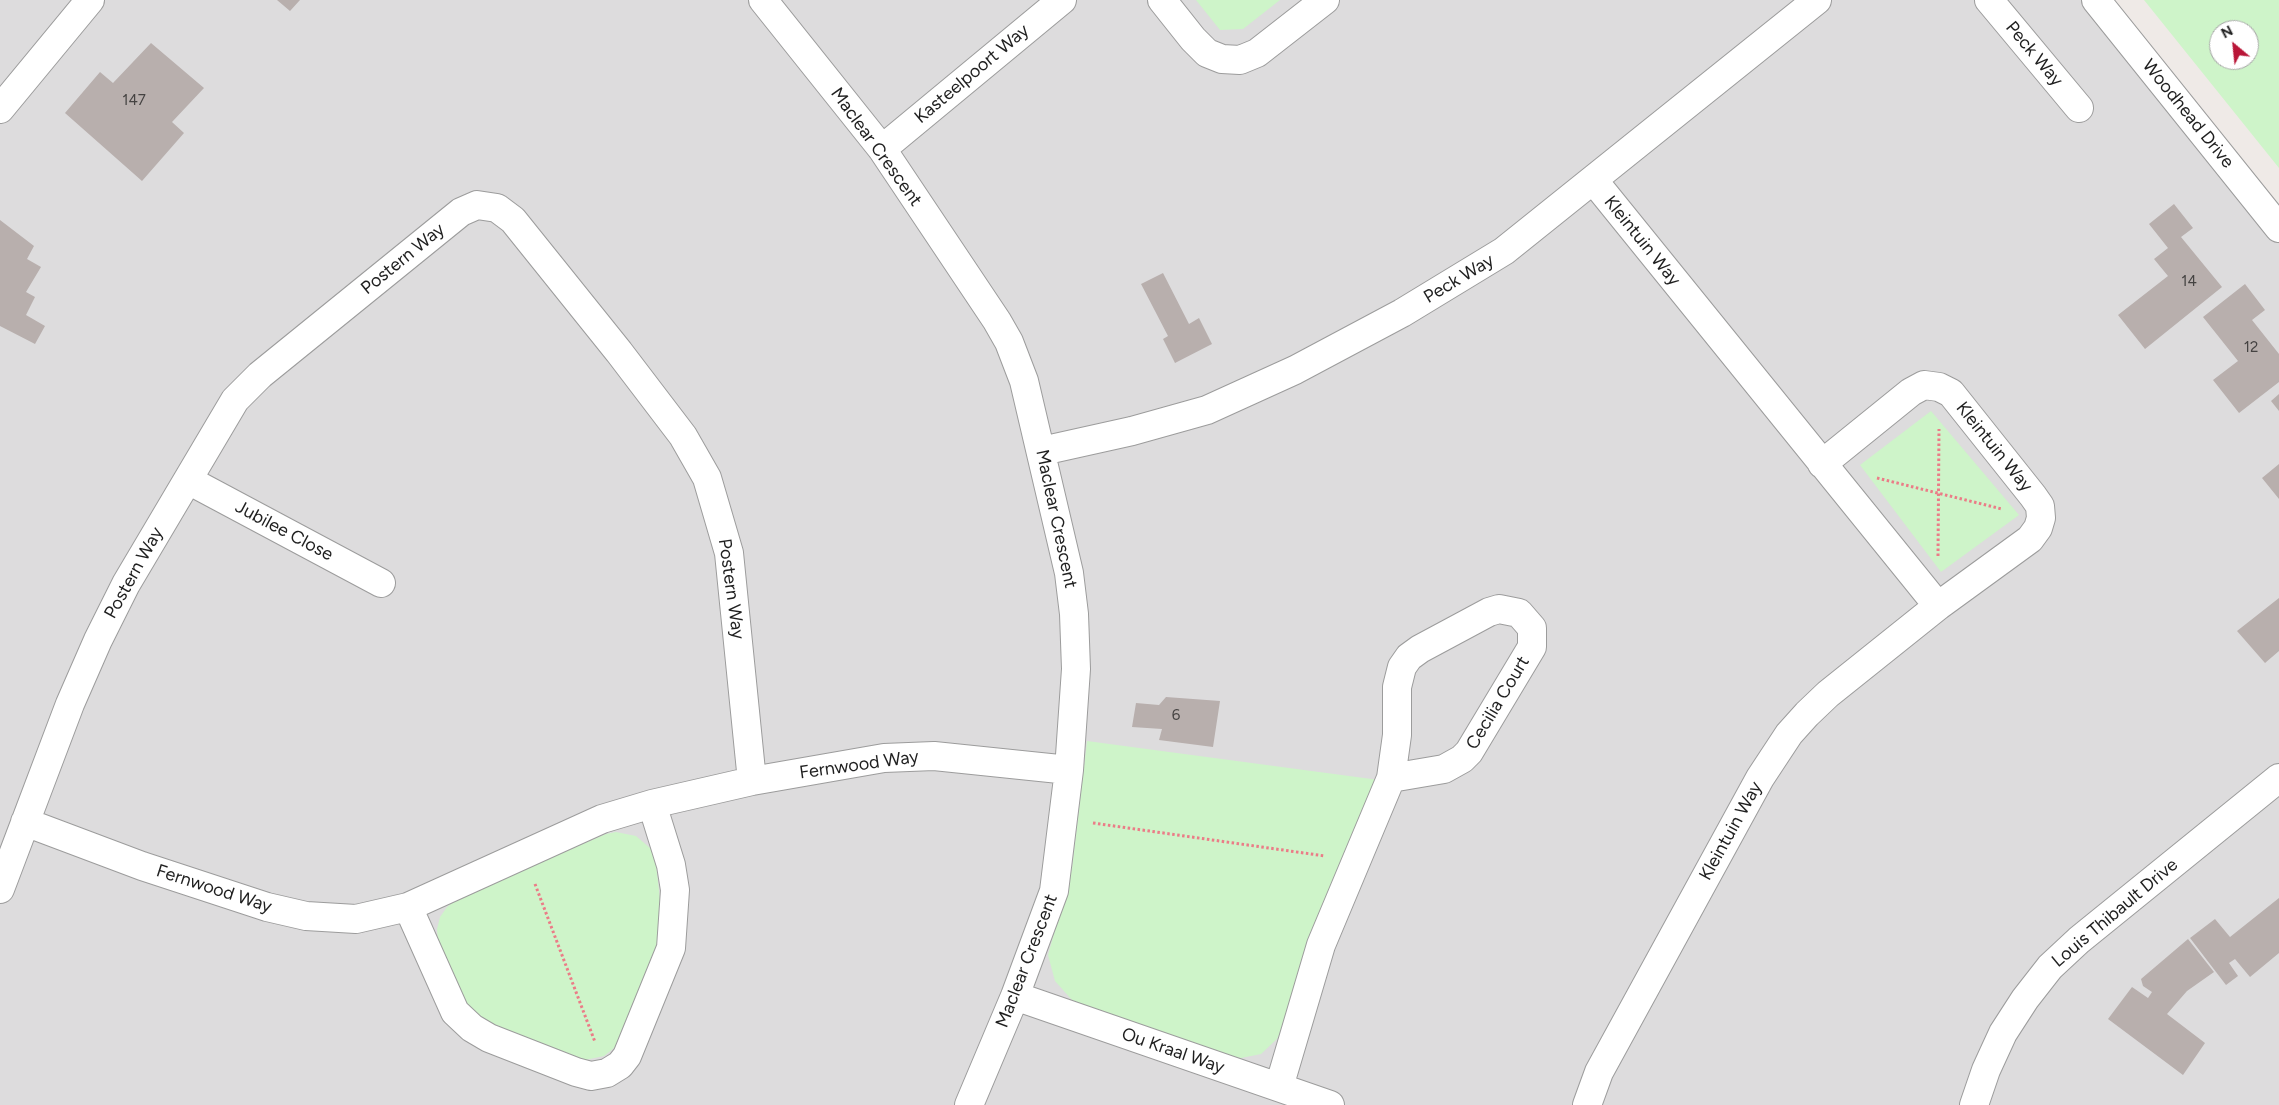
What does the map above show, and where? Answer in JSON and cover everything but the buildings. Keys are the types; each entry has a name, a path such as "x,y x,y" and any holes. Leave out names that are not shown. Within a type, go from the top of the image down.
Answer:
{"street":[{"path":"0,109 90,0"},
{"name":"Maclear Crescent","path":"763,0 882,149 997,321 1024,381 1042,451 1069,573 1074,614 1076,669 1069,770 1054,891 1015,996 969,1105"},
{"name":"Kasteelpoort Way","path":"882,149 1062,0"},
{"path":"1162,0 1193,39 1207,53 1222,59 1240,60 1257,53 1324,0"},
{"name":"Peck Way","path":"1042,451 1132,431 1207,410 1295,370 1402,313 1504,251 1594,181 1817,0"},
{"name":"Peck Way","path":"1989,0 2079,108"},
{"name":"Woodhead Drive","path":"2096,0 2279,228"},
{"name":"Kleintuin Way","path":"1594,181 1938,606"},
{"name":"Postern Way","path":"0,889 70,704 98,640 126,584 235,400 260,376 461,212 477,205 497,208 513,220 619,352 683,436 707,478 730,553 752,781"},
{"path":"1822,464 1912,392 1924,386 1939,387"},
{"name":"Kleintuin Way","path":"1587,1105 1599,1072 1760,778 1789,734 1828,694 1938,606 2030,539 2038,528 2042,518 2040,506 2033,496 1951,393 1939,387"},
{"name":"Jubilee Close","path":"188,480 381,583"},
{"name":"Cecilia Court","path":"1279,1087 1321,945 1391,778 1397,735 1398,677 1402,667 1409,657 1420,649 1489,612 1499,609 1520,613 1532,628 1532,647 1469,752 1462,759 1444,769 1391,778"},
{"name":"Fernwood Way","path":"25,822 142,866 267,907 306,916 356,919 408,907 602,819 652,804 752,781 884,758 934,756 1069,770"},
{"name":"Louis Thibault Drive","path":"1974,1105 1986,1070 2003,1033 2025,999 2050,967 2079,940 2275,789"},
{"path":"408,907 455,1012 472,1028 489,1038 576,1072 591,1076 606,1073 620,1065 628,1056 671,948 675,890 671,865 652,804"},
{"name":"Ou Kraal Way","path":"1015,996 1330,1105"}],"path":[{"path":"1938,606 1939,387"},
{"path":"1871,476 2042,518"},
{"path":"1063,818 1357,860"},
{"path":"524,854 606,1073"}],"shaded area":[{"path":"0,0 2098,0 2279,227 2279,1105 0,1105"}],"green space":[{"path":"1196,0 1280,0 1243,29 1220,30"},
{"path":"2144,0 2279,0 2279,168"},
{"path":"1931,411 2019,515 1941,572 1860,465"},
{"path":"1087,741 1379,780 1282,1029 1277,1039 1261,1054 1241,1058 1230,1056 1084,1005 1072,1000 1055,981 1048,955 1072,869"},
{"path":"616,832 636,836 650,848 655,856 662,916 657,947 619,1044 604,1056 585,1060 484,1021 468,1006 438,941 437,929 440,917 447,907 458,898 606,834"}]}
